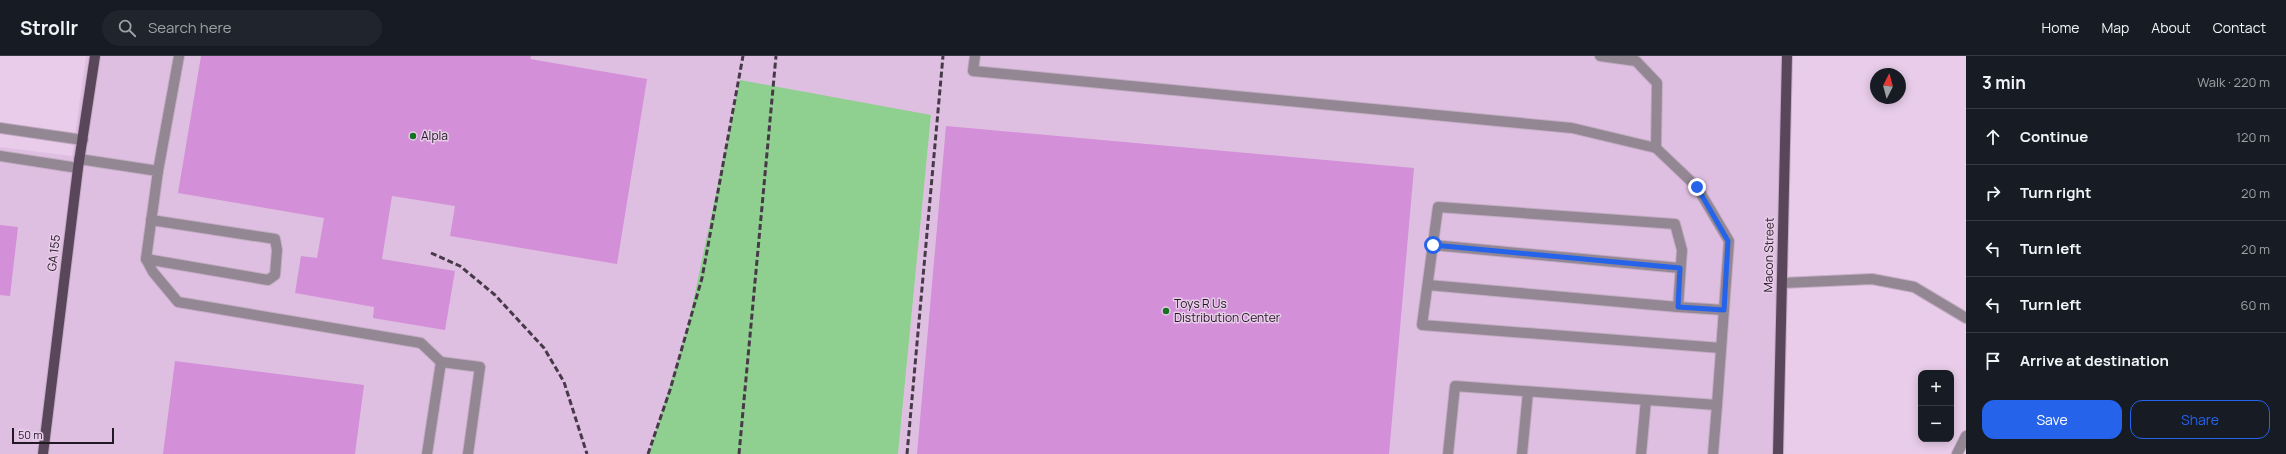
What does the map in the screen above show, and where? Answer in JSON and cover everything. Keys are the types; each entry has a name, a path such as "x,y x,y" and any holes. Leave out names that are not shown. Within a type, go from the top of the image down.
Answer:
{"main road":[{"name":"GA 155","path":"43,454 78,163 83,140 95,56"},
{"name":"Macon Street","path":"1778,454 1787,56"}],"street":[{"path":"179,56 158,171 146,259 153,272 178,302 421,343 441,362 480,367 468,454"},
{"path":"974,56 973,71 1572,128 1656,148 1697,187 1728,241 1718,405 1713,454"},
{"path":"1600,56 1636,61 1657,82 1656,148"},
{"path":"0,128 83,140"},
{"path":"0,156 158,171"},
{"path":"1678,307 1682,250 1675,224 1438,207 1422,325 1721,348"},
{"path":"146,259 268,280 275,275 278,250 275,239 151,220"},
{"path":"1433,245 1680,268"},
{"path":"1782,283 1872,279 1914,287 1966,318"},
{"path":"1428,285 1724,310"},
{"path":"427,454 441,362"},
{"path":"1448,454 1454,386 1718,405"},
{"path":"1522,454 1528,392"},
{"path":"1641,454 1646,400"},
{"path":"1957,454 1966,436"}],"shaded area":[{"path":"86,56 1792,56 1779,454 898,454 931,115 688,326 649,454 0,454 0,147 72,156"}],"green space":[{"path":"740,80 931,115 898,454 649,454 688,326"}],"building":[{"name":"Alpla","path":"201,56 531,56 530,59 647,79 617,264 450,236 455,206 392,196 382,259 455,271 445,330 373,318 374,307 295,293 301,256 317,258 324,218 178,193"},
{"name":"Toys R Us Distribution Center","path":"946,126 1414,168 1389,454 917,454"},
{"path":"0,225 18,227 10,296 0,295"},
{"path":"175,361 364,385 355,454 163,454"}],"railway":[{"path":"648,454 670,390 702,278 743,56"},
{"path":"739,454 776,56"},
{"path":"907,454 943,56"},
{"path":"431,253 460,266 495,295 544,348 564,382 587,454"}],"place":[{"name":"Alpla","path":"413,136"},
{"name":"Toys R Us Distribution Center","path":"1166,311"}],"route":[{"path":"1433,245 1680,268 1678,307 1724,310 1728,241 1697,187"}]}
